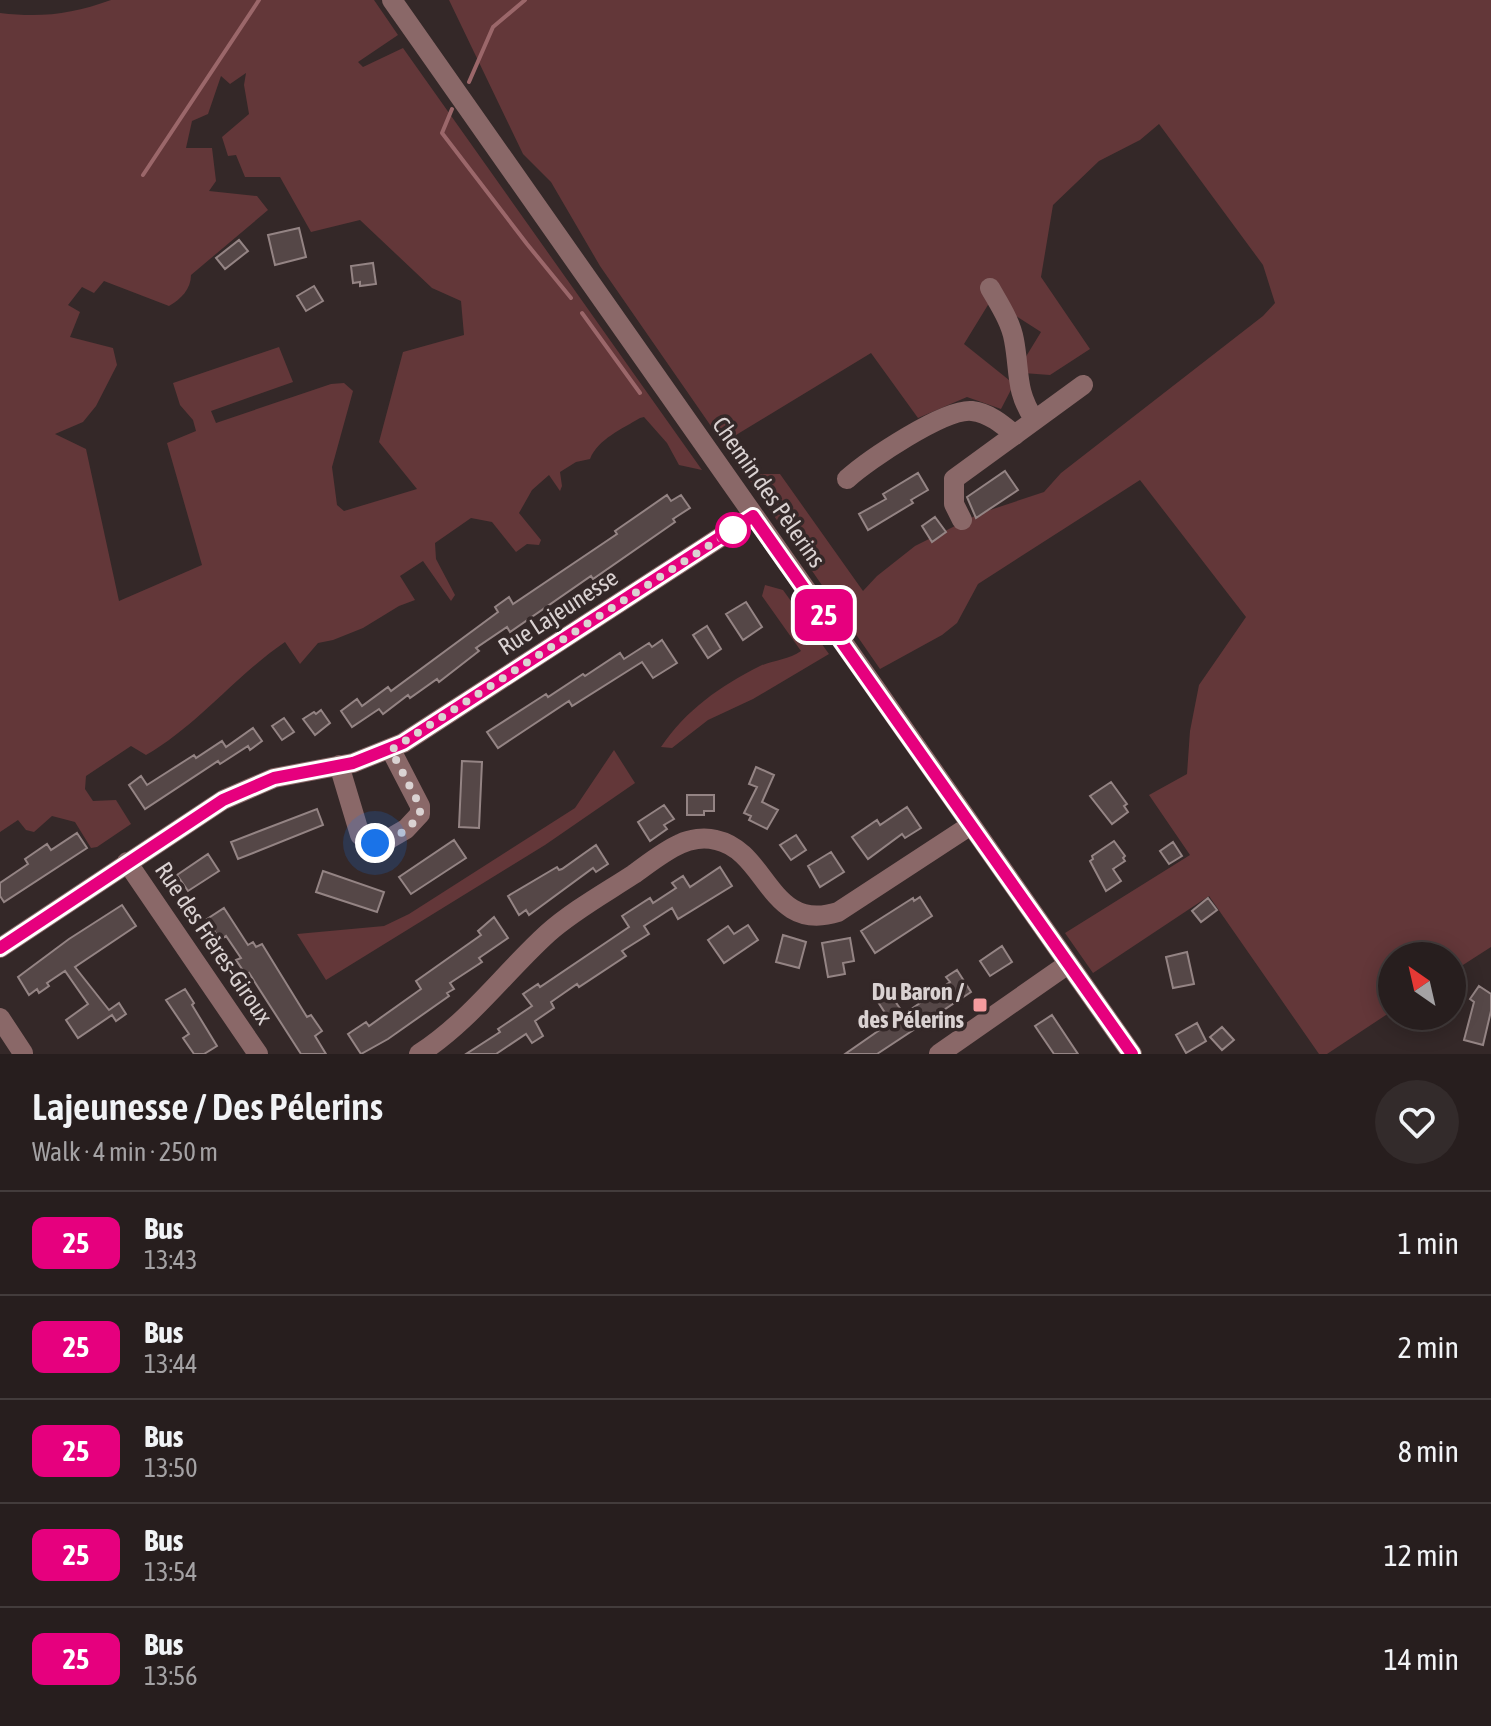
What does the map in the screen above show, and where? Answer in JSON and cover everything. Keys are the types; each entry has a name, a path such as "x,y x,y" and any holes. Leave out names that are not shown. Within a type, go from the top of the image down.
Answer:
{"street":[{"name":"Chemin des Pèlerins","path":"392,0 1132,1054"},
{"path":"990,288 1013,333 1019,386 1024,404 1034,419"},
{"path":"962,520 954,504 954,479 1083,385"},
{"path":"847,479 885,452 954,413 973,411 985,415 1015,435"},
{"name":"Rue Lajeunesse","path":"0,948 196,816 251,786 391,750 753,516"},
{"path":"339,765 360,835 382,843 406,829 420,814 420,806 391,750"},
{"path":"419,1054 463,1022 559,924 679,844 703,839 728,844 742,853 780,902 810,915 827,916 838,912 971,825"},
{"name":"Rue des Frères-Giroux","path":"127,862 258,1054"},
{"path":"939,1054 1068,964"},
{"path":"0,1018 23,1053"}],"shaded area":[{"path":"111,0 374,0 398,35 358,62 363,67 403,48 702,470 679,465 667,443 644,417 605,440 590,459 576,462 560,472 560,491 549,475 532,490 519,513 541,540 539,545 527,544 516,552 492,522 471,518 435,543 436,559 455,595 451,601 423,561 400,576 415,600 363,628 318,643 300,664 285,642 165,743 146,755 131,746 86,776 85,789 93,801 116,800 131,824 91,848 75,822 52,816 34,832 26,830 18,820 0,832 0,13 43,15","holes":["246,73 244,85 249,114 222,137 228,156 236,155 245,177 280,177 311,232 360,220 432,288 461,301 464,335 403,352 379,442 417,489 344,511 337,505 332,467 353,391 344,383 331,384 216,423 211,411 293,382 279,347 173,383 180,405 193,420 196,431 167,443 202,565 119,601 86,449 55,434 83,422 96,406 117,365 113,348 70,337 80,312 68,305 82,287 94,293 104,281 169,306 184,293 191,275 268,210 257,196 209,191 216,181 212,148 186,148 192,121 208,114 221,76 230,84"]},
{"path":"449,0 1491,0 1491,947 1466,963 1466,942 1378,942 1378,1020 1327,1054 1319,1054 1209,896 1093,973 1065,933 1190,855 1149,795 1187,774 1190,731 1199,685 1246,617 1140,480 978,584 957,623 942,635 880,669 745,474 780,474 863,591 915,546 981,513 1044,492 1061,473 1263,316 1275,303 1263,265 1159,124 1140,140 1099,161 1053,205 1041,277 1090,349 1050,375 1023,373 1019,368 1041,332 991,300 964,344 1014,384 1001,409 967,397 918,418 871,353 736,435 740,468 600,266 551,182 523,154"},
{"path":"765,585 783,590 829,654 753,699 708,720 672,748 661,747 693,710 731,682 760,666 801,651 762,596"},
{"path":"614,750 635,783 545,845 326,980 297,934 384,926 409,914 575,808"}],"building":[{"path":"299,228 306,257 275,265 268,235"},
{"path":"239,240 248,251 225,269 216,258"},
{"path":"373,263 376,284 360,286 360,282 353,283 351,266"},
{"path":"314,286 323,301 306,311 297,296"},
{"path":"1005,471 1018,490 976,518 967,497"},
{"path":"918,473 928,490 911,500 913,503 868,530 859,514 886,499 883,494"},
{"path":"667,495 671,501 681,495 690,508 673,519 675,522 510,632 507,627 476,648 479,651 439,682 437,679 410,698 408,695 383,714 379,709 352,727 341,711 357,699 362,706 388,687 391,691 498,612 495,607 509,597 513,604 617,534 615,531"},
{"path":"935,517 946,532 932,542 922,526"},
{"path":"746,602 762,627 743,640 726,614"},
{"path":"707,626 721,649 708,658 693,635"},
{"path":"662,640 677,663 653,678 642,662 572,706 569,701 498,748 487,732 546,694 548,697 620,653 624,659 649,643 652,647"},
{"path":"321,710 330,723 315,735 303,719"},
{"path":"284,718 294,732 282,740 272,726"},
{"path":"253,728 262,741 250,750 248,746 220,764 218,761 145,809 129,785 141,776 147,785 194,755 196,758 222,741 226,747"},
{"path":"462,761 482,762 479,828 459,827"},
{"path":"756,767 774,775 762,802 778,810 767,829 749,820 751,816 744,813 757,787 749,784"},
{"path":"1111,782 1127,804 1124,806 1128,812 1112,824 1090,796"},
{"path":"687,795 714,795 714,811 704,811 704,815 687,815"},
{"path":"664,805 674,819 664,825 667,829 650,841 638,822"},
{"path":"907,807 921,828 905,838 902,834 868,859 852,837 877,820 880,825"},
{"path":"317,809 323,825 238,859 231,842"},
{"path":"77,833 87,848 4,902 0,896 0,883 28,864 25,859 47,844 51,850"},
{"path":"796,835 806,850 791,860 780,845"},
{"path":"454,840 466,858 411,894 399,877"},
{"path":"1114,841 1125,856 1125,861 1113,869 1121,881 1106,891 1090,861 1092,856"},
{"path":"1173,842 1182,856 1169,864 1160,851"},
{"path":"596,845 608,864 596,872 593,868 529,915 526,910 519,915 508,896 557,867 562,869"},
{"path":"831,852 844,872 820,887 808,866"},
{"path":"208,854 219,871 188,891 177,875"},
{"path":"720,867 732,886 678,919 672,908 644,926 649,934 622,951 626,956 551,1002 554,1008 535,1021 543,1036 532,1043 526,1034 496,1054 466,1054 532,1006 523,994 538,984 540,987 629,927 622,916 650,898 653,903 676,888 672,883 683,876 690,887"},
{"path":"323,871 384,892 377,912 316,892"},
{"path":"920,897 932,916 875,953 861,931 913,898 914,901"},
{"path":"1208,898 1217,910 1201,922 1192,911"},
{"path":"122,905 136,926 75,967 109,1010 119,1003 126,1014 116,1021 112,1015 78,1038 66,1020 88,1004 65,971 47,983 49,986 39,993 37,989 29,995 18,977"},
{"path":"224,908 248,945 253,942 256,947 262,944 307,1017 311,1015 322,1031 315,1036 326,1054 301,1054 249,973 246,975 236,960 241,958 226,936 220,940 207,919"},
{"path":"494,917 508,938 479,958 482,962 450,983 454,989 447,993 449,996 361,1054 348,1034 366,1022 369,1026 421,989 416,981 481,935 478,931"},
{"path":"748,925 758,940 724,963 708,940 728,926 734,934"},
{"path":"783,935 806,942 799,968 776,962"},
{"path":"850,938 854,961 843,963 845,974 828,977 822,943"},
{"path":"1002,946 1012,962 990,976 980,961"},
{"path":"1187,952 1194,984 1173,988 1166,957"},
{"path":"957,970 971,992 877,1054 845,1054 891,1022 878,1002 890,994 904,1014 950,982 946,977"},
{"path":"1479,986 1491,994 1491,1011 1483,1045 1464,1040 1474,1002 1470,999"},
{"path":"185,989 217,1046 204,1054 194,1054 183,1038 189,1034 166,1000"},
{"path":"1052,1015 1078,1054 1054,1054 1035,1026"},
{"path":"1197,1023 1206,1041 1186,1053 1176,1035"},
{"path":"1222,1027 1234,1040 1222,1050 1210,1037"}],"waterway":[{"path":"143,175 259,0"},
{"path":"469,82 493,27 525,0"},
{"path":"452,109 442,133 571,298"},
{"path":"582,313 640,393"}],"bus line":[{"name":"25","path":"0,948 223,800 274,778 353,763 391,750 753,516 1132,1054"}],"place":[{"name":"Du Baron / des Pélerins","path":"980,1005"}],"route":[{"path":"375,843 382,843 406,829 420,814 420,806 391,750 733,530"}]}
